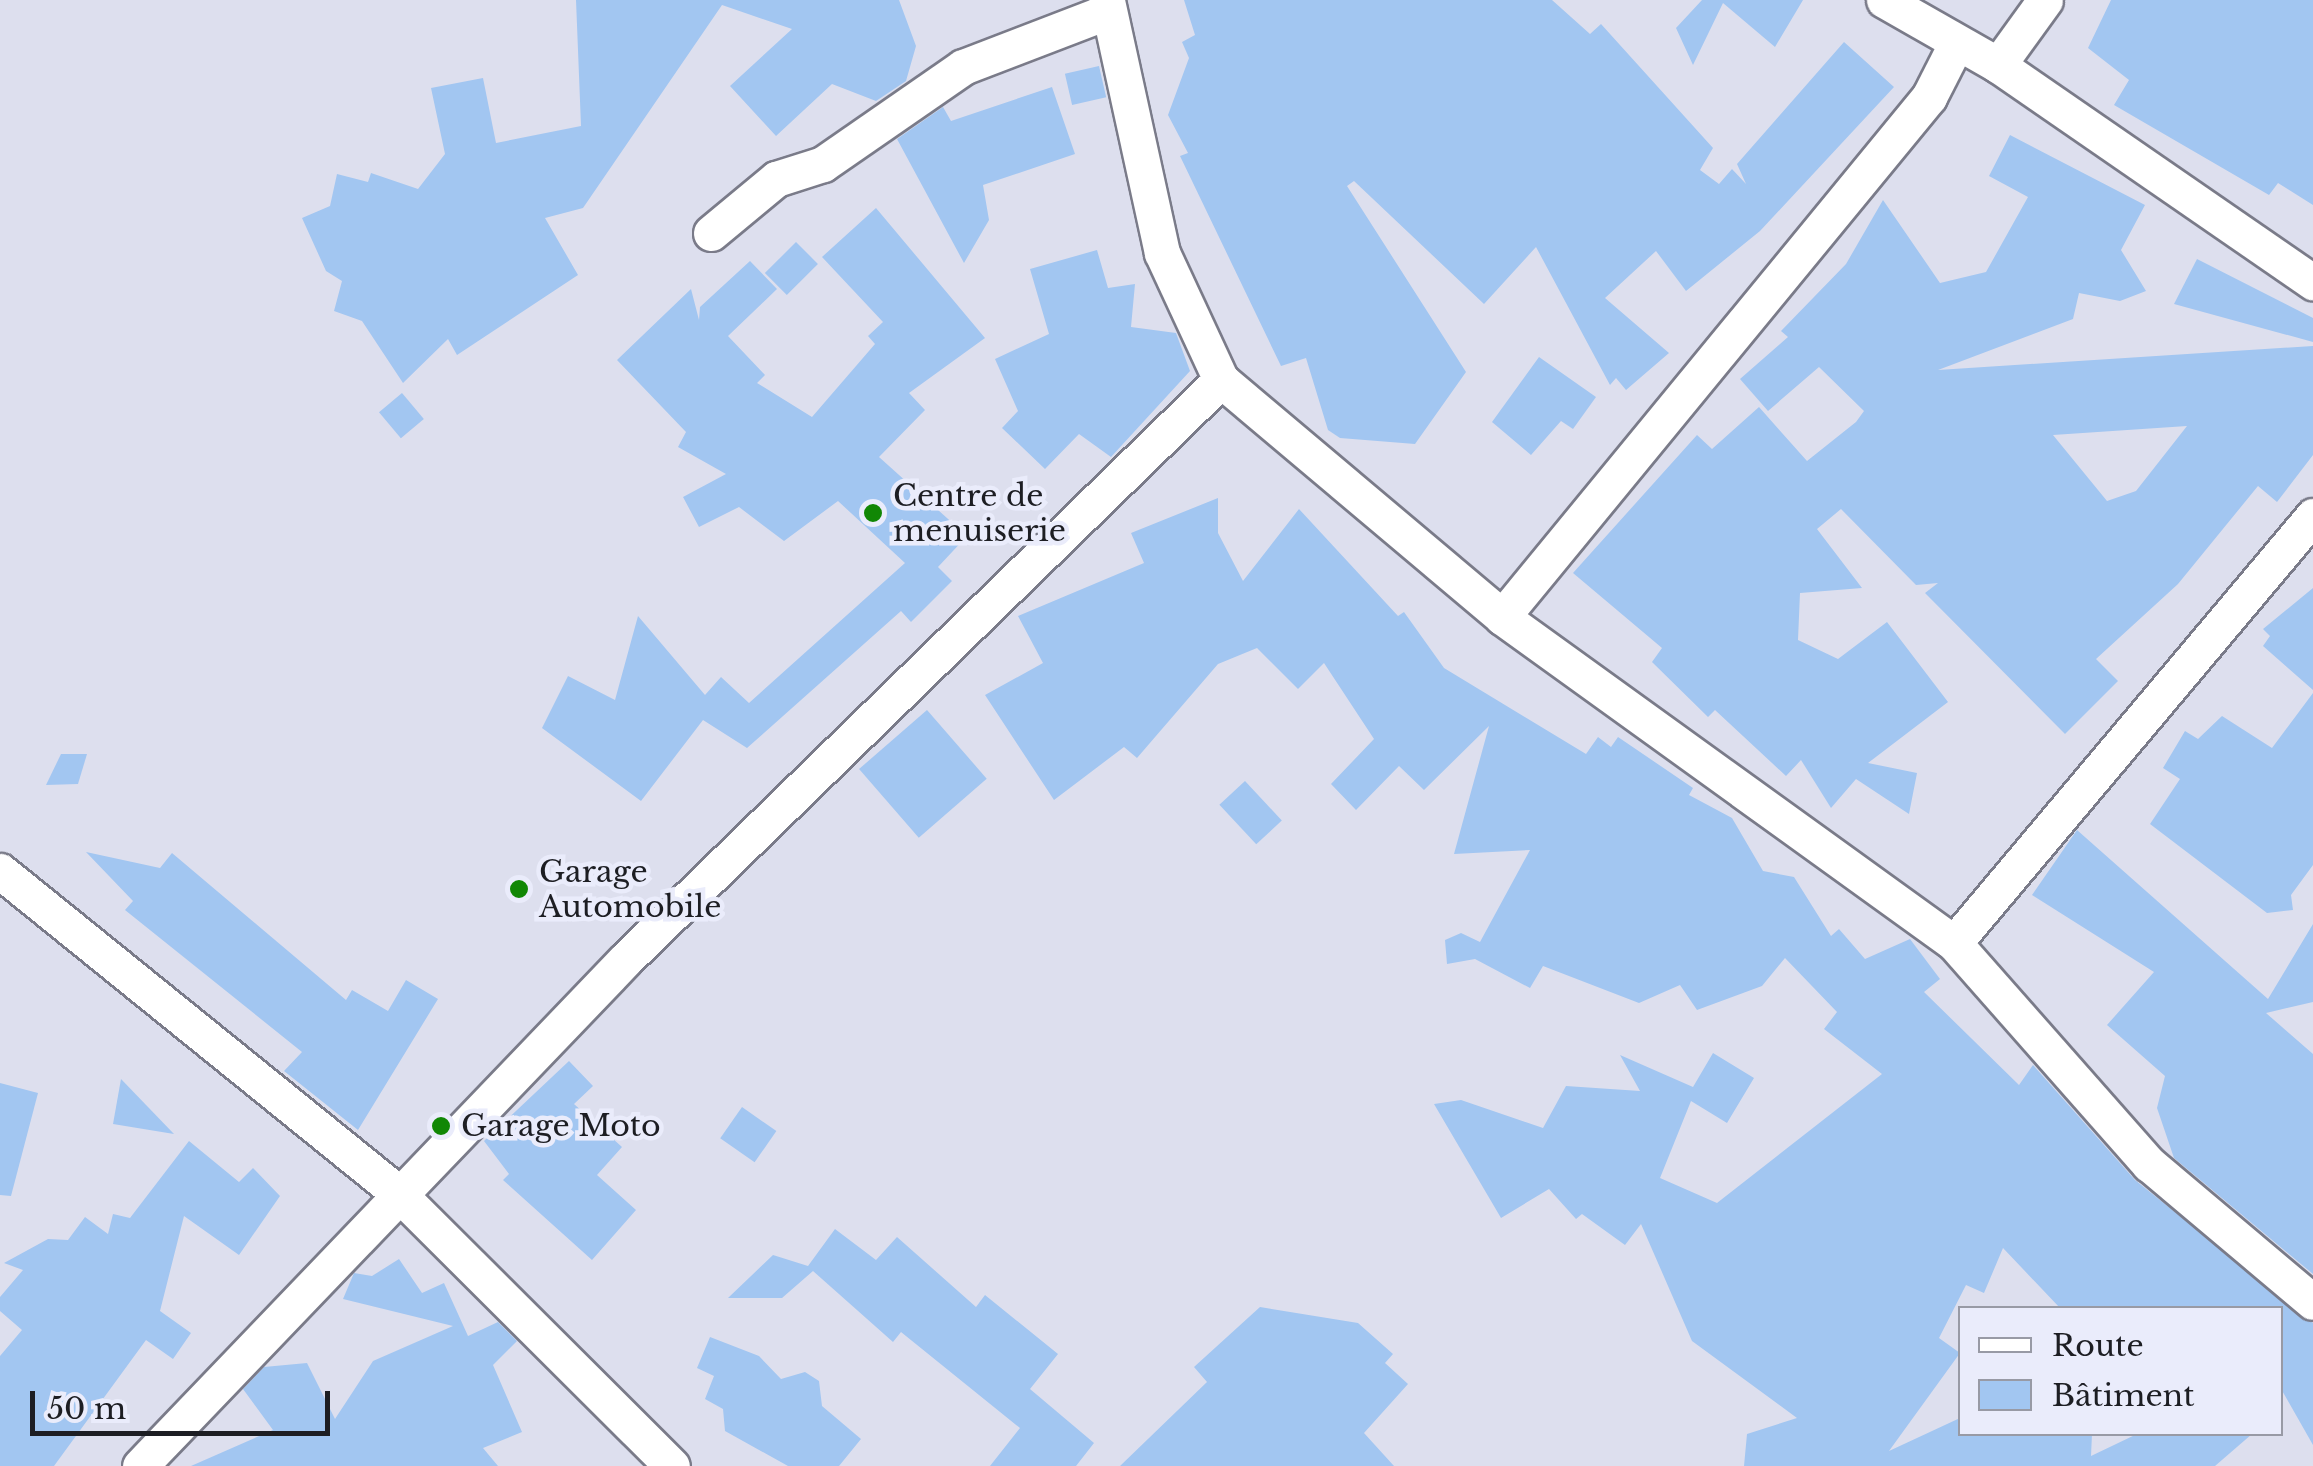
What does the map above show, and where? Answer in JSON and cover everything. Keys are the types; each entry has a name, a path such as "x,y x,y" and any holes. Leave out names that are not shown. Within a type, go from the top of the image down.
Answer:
{"street":[{"path":"1884,0 1955,46 1998,65 2313,282"},
{"path":"1998,65 2045,0"},
{"path":"711,233 776,179 823,164 963,67 1107,6 1162,252 1221,380 1502,618 1954,943 2149,1164 2313,1302"},
{"path":"1502,618 1928,97 1955,46"},
{"path":"140,1466 397,1192 1221,380"},
{"path":"1954,943 2313,516"},
{"path":"0,870 397,1192 672,1466"}],"building":[{"path":"576,0 899,0 916,46 906,81 876,101 832,84 776,136 730,86 792,29 722,5 583,208 545,218 578,275 457,355 448,339 403,383 362,321 334,311 342,281 326,271 302,218 330,206 337,174 368,182 371,173 418,189 445,154 431,88 483,78 496,143 581,126"},
{"path":"1184,0 1552,0 1590,34 1601,24 1713,148 1700,170 1719,184 1732,169 1746,184 1737,164 1844,42 1894,87 1760,231 1686,291 1656,251 1605,298 1669,353 1626,390 1616,378 1610,385 1536,247 1484,304 1354,181 1347,186 1466,372 1415,444 1340,438 1328,430 1306,358 1281,366 1180,156 1188,153 1168,115 1189,58 1182,42 1195,35"},
{"path":"1702,0 1803,0 1775,47 1723,3 1693,65 1676,28"},
{"path":"2111,0 2313,0 2313,205 2278,183 2269,195 2114,105 2129,80 2088,48"},
{"path":"1099,66 1106,97 1072,105 1065,74"},
{"path":"1052,87 1075,154 983,185 989,220 964,263 897,139 943,107 951,121"},
{"path":"2010,135 2145,205 2121,250 2146,291 2120,301 2079,293 2073,319 1938,370 2313,346 2313,455 2277,502 2258,486 2178,584 2096,659 2118,681 2065,734 1925,593 1938,583 1916,585 1841,509 1817,529 1862,588 1800,593 1798,640 1838,659 1887,622 1948,702 1868,763 1917,773 1909,814 1856,779 1831,808 1801,760 1786,776 1715,710 1708,717 1652,662 1662,648 1573,573 1697,435 1712,449 1759,407 1807,461 1856,422 1864,411 1819,367 1768,411 1740,379 1788,337 1781,331 1846,264 1883,200 1940,283 1986,272 2028,197 1989,176","holes":["2187,426 2136,491 2107,501 2053,435"]},
{"path":"876,208 985,338 909,393 925,410 879,457 967,536 938,567 952,581 911,622 901,611 747,748 703,720 641,801 542,728 568,676 615,700 638,616 705,695 721,677 749,703 905,563 838,501 784,541 739,507 699,527 683,497 726,474 678,447 686,432 617,360 691,289 699,320 700,307 750,261 777,289 728,336 765,375 757,383 812,417 875,344 868,336 883,322 822,257"},
{"path":"796,242 818,264 787,295 765,273"},
{"path":"1097,250 1108,288 1135,284 1131,327 1176,333 1190,371 1111,457 1079,434 1045,469 1002,428 1018,411 995,359 1049,334 1030,269"},
{"path":"2197,259 2313,318 2313,342 2174,304"},
{"path":"1539,357 1596,397 1573,429 1561,421 1531,455 1492,422"},
{"path":"402,393 424,419 401,438 379,412"},
{"path":"1218,498 1218,533 1243,581 1299,509 1398,616 1404,612 1444,668 1586,754 1598,737 1611,747 1618,737 1693,788 1689,795 1732,818 1763,871 1794,877 1831,936 1839,929 1865,959 1910,939 1940,979 1924,992 2019,1085 2033,1065 2135,1180 2313,1323 2313,1445 2283,1392 2283,1306 2058,1306 2003,1248 1984,1293 1966,1285 1939,1338 1958,1352 1958,1356 1889,1451 1958,1419 1958,1436 2092,1436 2091,1456 2133,1436 2250,1436 2215,1466 1744,1466 1747,1434 1797,1418 1692,1341 1641,1224 1625,1245 1582,1214 1576,1219 1549,1189 1501,1218 1434,1104 1461,1100 1543,1128 1566,1086 1640,1091 1620,1055 1693,1087 1713,1053 1754,1078 1727,1123 1691,1101 1660,1178 1717,1203 1882,1074 1824,1029 1837,1012 1785,958 1762,986 1697,1010 1680,985 1639,1003 1543,966 1530,988 1475,959 1447,964 1445,940 1461,933 1480,942 1530,850 1454,854 1489,726 1424,790 1399,766 1356,810 1331,784 1374,739 1324,663 1298,689 1257,648 1218,664 1137,758 1124,747 1054,800 985,695 1043,663 1018,616 1144,563 1131,533"},
{"path":"2313,588 2313,690 2263,646 2270,636 2263,629"},
{"path":"2313,693 2313,865 2291,895 2293,910 2267,913 2150,824 2180,779 2163,768 2185,731 2198,739 2222,716 2272,748"},
{"path":"927,710 987,779 919,838 859,769"},
{"path":"61,754 87,754 78,784 46,785"},
{"path":"1245,781 1282,820 1256,844 1219,805"},
{"path":"2077,830 2268,999 2313,924 2313,1002 2266,1013 2313,1054 2313,1274 2174,1158 2157,1108 2165,1076 2107,1025 2154,972 2032,895"},
{"path":"86,852 160,868 172,853 346,1000 352,990 388,1011 406,980 438,999 358,1130 284,1071 302,1052 125,910 133,901"},
{"path":"569,1061 593,1086 574,1104 622,1147 597,1175 636,1210 592,1260 503,1180 509,1174 484,1141"},
{"path":"121,1079 174,1134 113,1124"},
{"path":"0,1083 38,1093 11,1196 0,1195"},
{"path":"742,1107 776,1131 755,1162 720,1138"},
{"path":"189,1141 239,1182 253,1168 280,1196 239,1255 184,1216 160,1311 191,1333 173,1359 146,1340 54,1466 0,1466 0,1356 22,1330 0,1311 0,1297 23,1270 4,1263 48,1239 68,1240 85,1217 108,1234 113,1214 130,1218"},
{"path":"835,1229 876,1260 897,1237 976,1307 985,1295 1058,1354 1030,1389 1094,1443 1076,1466 990,1466 1020,1428 901,1332 893,1342 813,1271 782,1298 728,1298 773,1255 808,1266"},
{"path":"399,1259 422,1293 444,1283 468,1336 498,1322 517,1341 493,1365 522,1432 483,1448 498,1466 191,1466 273,1430 243,1389 264,1367 307,1363 335,1419 373,1361 453,1326 343,1299 354,1273 372,1276"},
{"path":"1260,1307 1358,1323 1393,1354 1385,1363 1408,1384 1364,1433 1394,1466 1120,1466 1207,1382 1194,1367"},
{"path":"710,1337 759,1356 781,1379 805,1372 819,1381 822,1406 861,1439 839,1466 788,1466 725,1431 723,1409 705,1399 714,1376 697,1368"}],"place":[{"name":"Centre de menuiserie","path":"873,513"},
{"name":"Garage Automobile","path":"519,889"},
{"name":"Garage Moto","path":"441,1126"}]}
